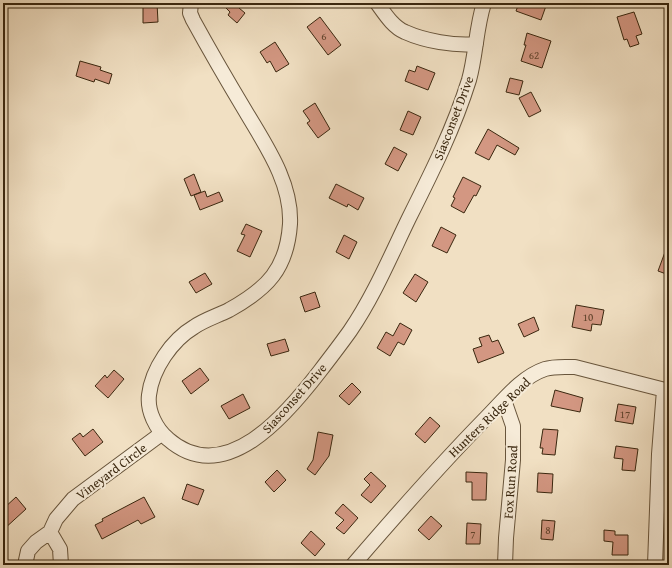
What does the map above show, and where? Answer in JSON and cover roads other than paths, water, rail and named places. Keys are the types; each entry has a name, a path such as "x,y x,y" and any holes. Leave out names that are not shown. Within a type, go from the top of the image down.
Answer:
{"street":[{"name":"Siasconset Drive","path":"191,3 190,13 193,20 274,160 290,202 288,248 277,272 270,280 244,301 192,327 159,363 149,394 149,407 161,434 174,445 192,454 223,455 236,451 249,444 266,431 318,374 358,317 446,143 470,77 484,3"},
{"path":"377,3 387,17 404,32 446,44 476,44"},
{"name":"Hunters Ridge Road","path":"353,565 446,458 528,378 545,369 560,366 590,370 625,381 666,390"},
{"path":"655,565 659,454 666,390"},
{"name":"Fox Run Road","path":"504,400 513,426 513,460 505,565"},
{"name":"Vineyard Circle","path":"25,565 28,551 36,542 50,532 56,519 73,499 161,434"},
{"path":"50,532 60,549 61,565"}]}
